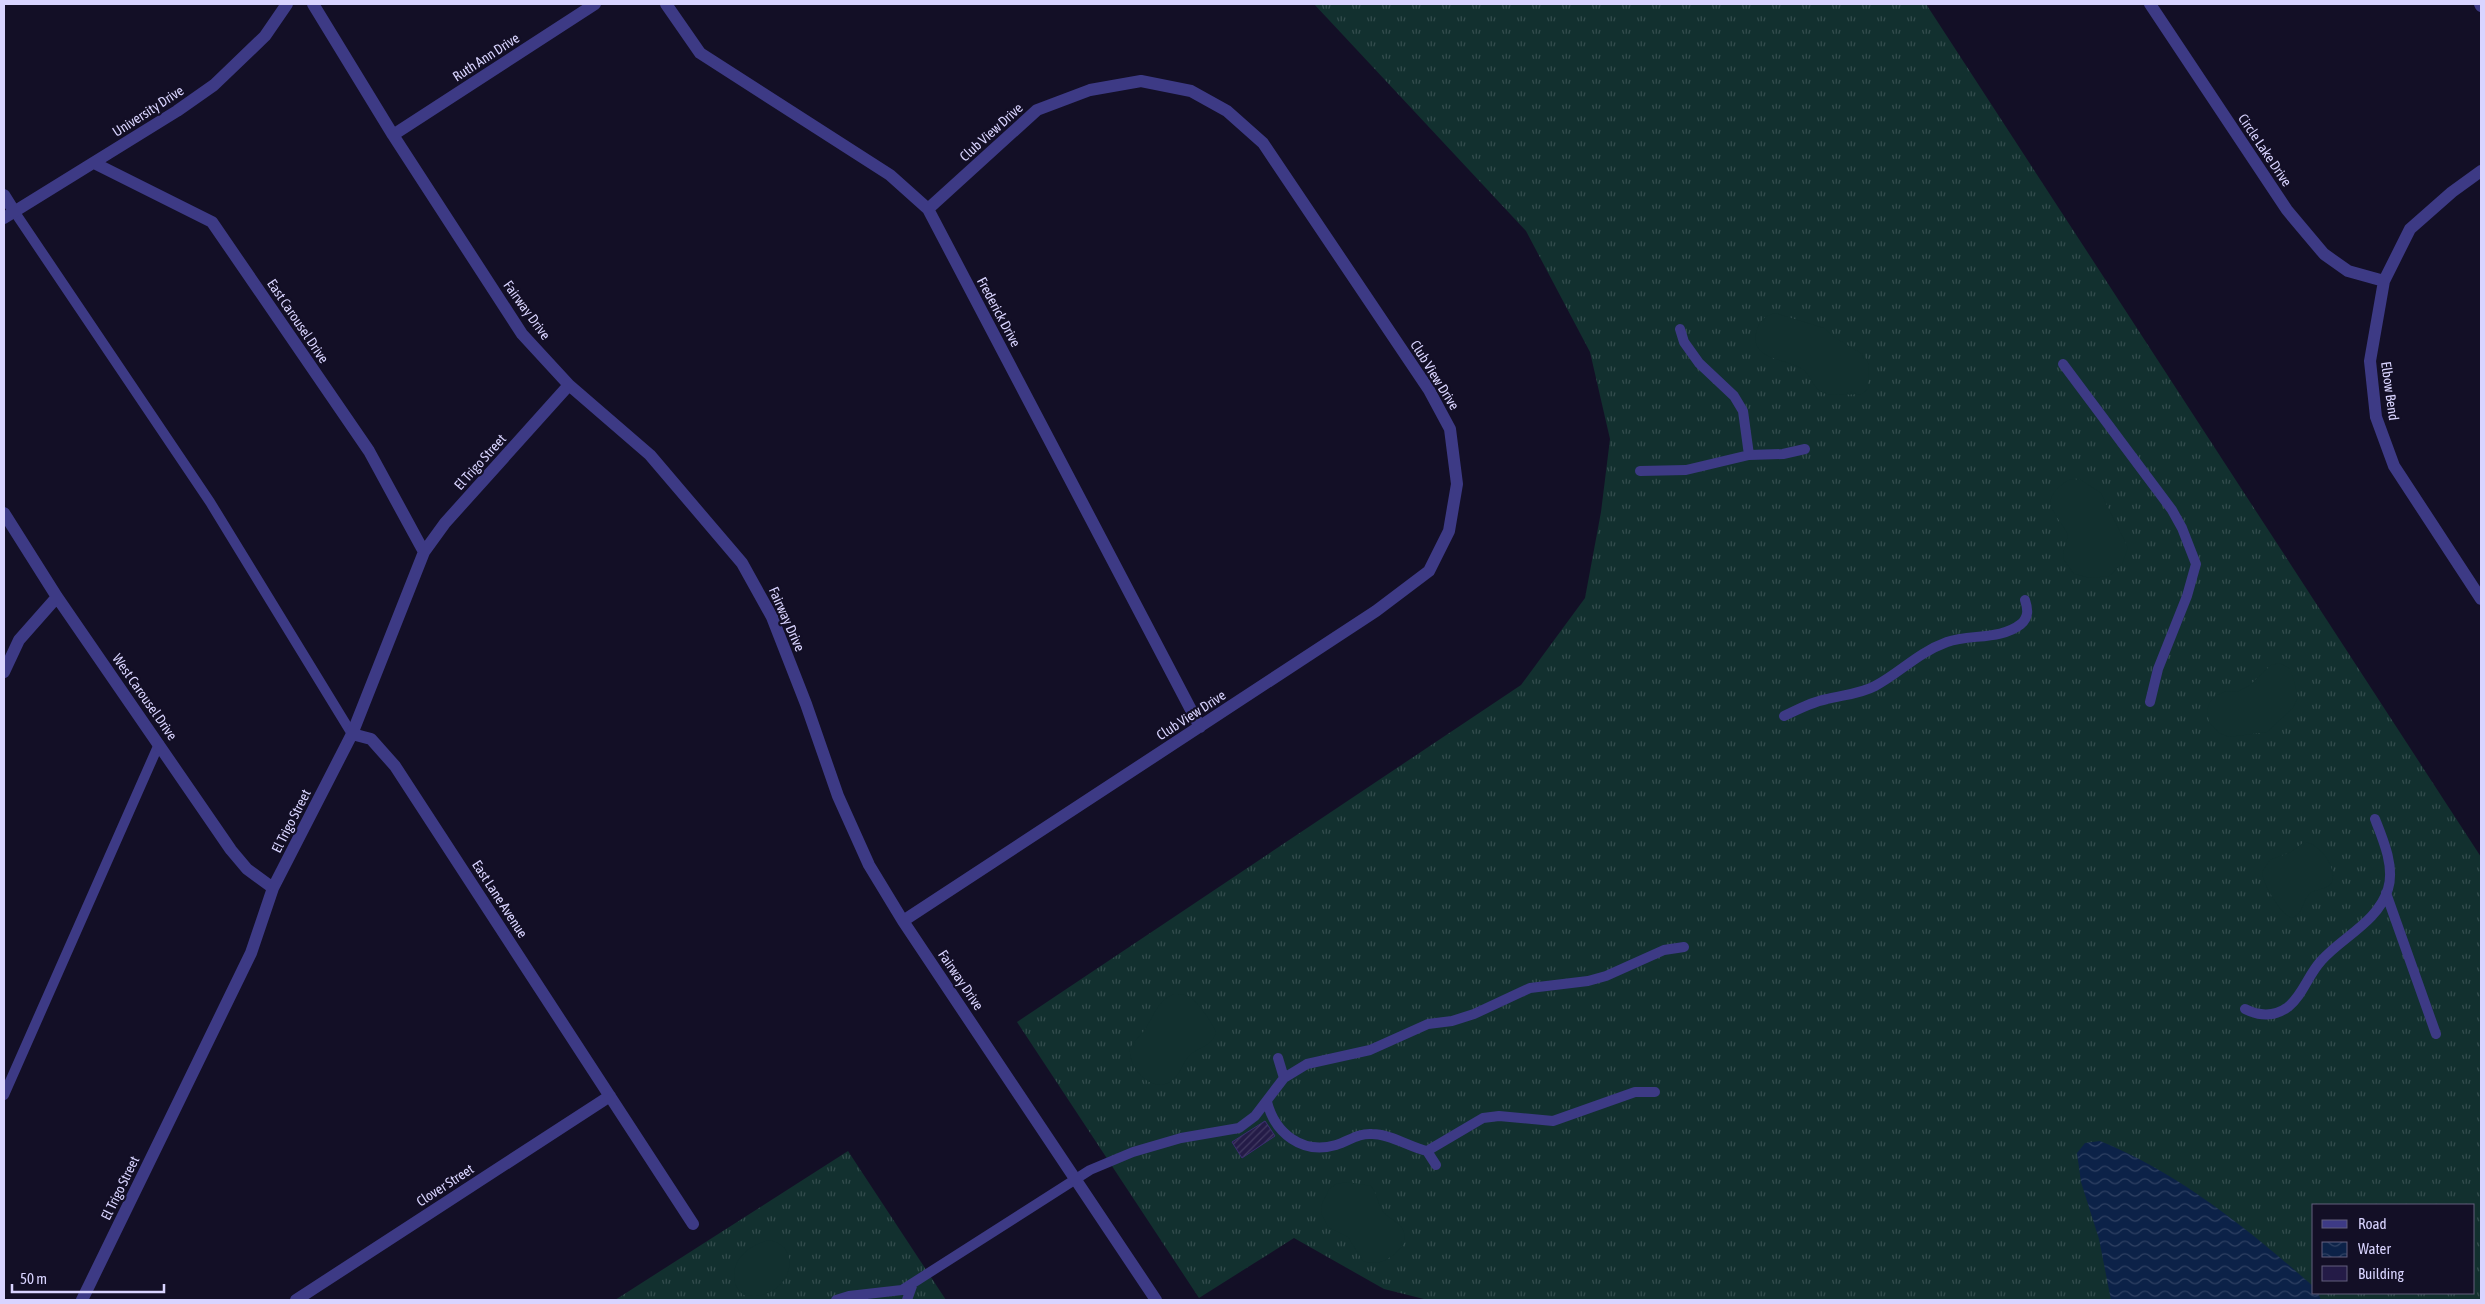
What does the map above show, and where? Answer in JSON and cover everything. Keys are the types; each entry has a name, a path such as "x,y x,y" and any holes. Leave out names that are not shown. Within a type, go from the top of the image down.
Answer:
{"street":[{"name":"University Drive","path":"9,215 214,86 265,36 287,4"},
{"name":"Fairway Drive","path":"313,4 393,135 522,334 570,385 650,455 742,563 772,617 806,704 838,796 869,865 904,921 1156,1300"},
{"name":"Ruth Ann Drive","path":"393,135 595,4"},
{"name":"Frederick Drive","path":"666,4 700,53 890,175 928,209 1200,727"},
{"name":"Circle Lake Drive","path":"2150,4 2287,210 2311,240 2324,254 2348,271 2384,281"},
{"name":"Club View Drive","path":"904,921 1376,611 1429,571 1449,531 1456,484 1450,429 1429,390 1263,143 1227,111 1191,91 1141,82 1090,90 1037,110 928,209"},
{"name":"East Carousel Drive","path":"94,163 212,222 369,452 424,552"},
{"name":"Elbow Bend","path":"2481,171 2452,192 2410,229 2384,281 2370,361 2376,416 2394,466 2481,599"},
{"path":"4,195 9,215"},
{"name":"El Trigo Street","path":"82,1300 251,953 273,888 352,734 424,552 445,523 570,385"},
{"name":"West Carousel Drive","path":"4,513 57,597 231,850 248,869 273,888"},
{"path":"4,672 19,640 57,597"},
{"name":"East Lane Avenue","path":"352,734 371,739 395,766 693,1224"},
{"name":"Clover Street","path":"296,1300 610,1096"}],"lane":[{"path":"9,215 210,502 352,734"},
{"path":"1680,329 1684,342 1699,363 1734,396 1743,411 1749,455"},
{"path":"2064,364 2172,510 2182,528 2196,564 2187,596 2167,641 2150,702"},
{"path":"1640,471 1686,470 1749,455 1783,454 1805,449"},
{"path":"1784,716 1810,703 1851,694 1875,686 1921,653 1934,647 1963,638 1980,637 2015,628 2026,617 2028,611 2025,600"},
{"path":"4,1095 159,744"},
{"path":"2245,1009 2261,1015 2280,1012 2288,1007 2296,999 2322,960 2373,914 2386,893 2389,875 2388,857 2383,839 2374,819"},
{"path":"2386,893 2436,1034"},
{"path":"836,1300 849,1296 902,1290 1090,1170 1133,1152 1181,1138 1239,1128 1255,1116 1284,1078 1307,1064 1370,1050 1428,1024 1452,1021 1474,1014 1530,988 1588,981 1606,976 1664,950 1684,947"},
{"path":"1278,1058 1284,1078"},
{"path":"1427,1151 1483,1118 1498,1116 1553,1121 1635,1092 1655,1092"},
{"path":"1267,1102 1279,1130 1291,1139 1319,1148 1348,1140 1360,1134 1375,1134 1427,1151 1436,1165"},
{"path":"907,1300 913,1283"}],"green space":[{"path":"1314,4 1926,4 2481,857 2481,1300 1428,1300 1384,1289 1294,1238 1199,1298 1017,1022 1521,685 1585,598 1601,512 1610,439 1590,352 1526,231"},
{"path":"1775,313 1824,328 1834,337 1864,355 1869,365 1868,389 1862,394 1836,395 1823,393 1816,387 1804,370 1764,353 1758,348 1756,340 1757,330 1763,319"},
{"path":"2072,479 2081,480 2101,493 2128,548 2122,564 2109,576 2091,578 2074,574 2064,560 2063,554 2068,535 2054,513 2051,502 2056,490"},
{"path":"2280,663 2290,669 2294,681 2298,697 2293,708 2267,732 2229,737 2219,733 2209,722 2207,710 2210,702 2217,695 2224,692 2239,691 2250,685 2271,665"},
{"path":"2304,842 2315,846 2326,857 2332,870 2332,882 2323,889 2312,892 2306,899 2299,914 2291,918 2273,898 2265,884 2262,872 2270,860 2291,852"},
{"path":"1174,994 1184,995 1193,999 1216,1032 1209,1043 1188,1057 1174,1079 1170,1082 1155,1084 1141,1076 1136,1070 1132,1063 1130,1048 1147,1027 1159,1005"},
{"path":"848,1151 946,1300 615,1300"},
{"path":"1347,1182 1371,1186 1384,1213 1403,1229 1405,1242 1393,1256 1376,1263 1363,1261 1348,1237 1328,1227 1322,1215 1321,1206 1329,1189 1336,1184"},
{"path":"769,1240 781,1245 788,1253 790,1263 787,1274 781,1284 772,1291 759,1296 744,1295 738,1290 735,1283 735,1267 742,1255 748,1250"}],"water":[{"path":"2100,1141 2130,1154 2186,1187 2239,1224 2265,1245 2312,1285 2312,1294 2318,1294 2321,1300 2111,1300 2099,1239 2081,1182 2077,1153 2085,1143"}],"building":[{"path":"1265,1121 1275,1136 1242,1158 1232,1142"}]}
